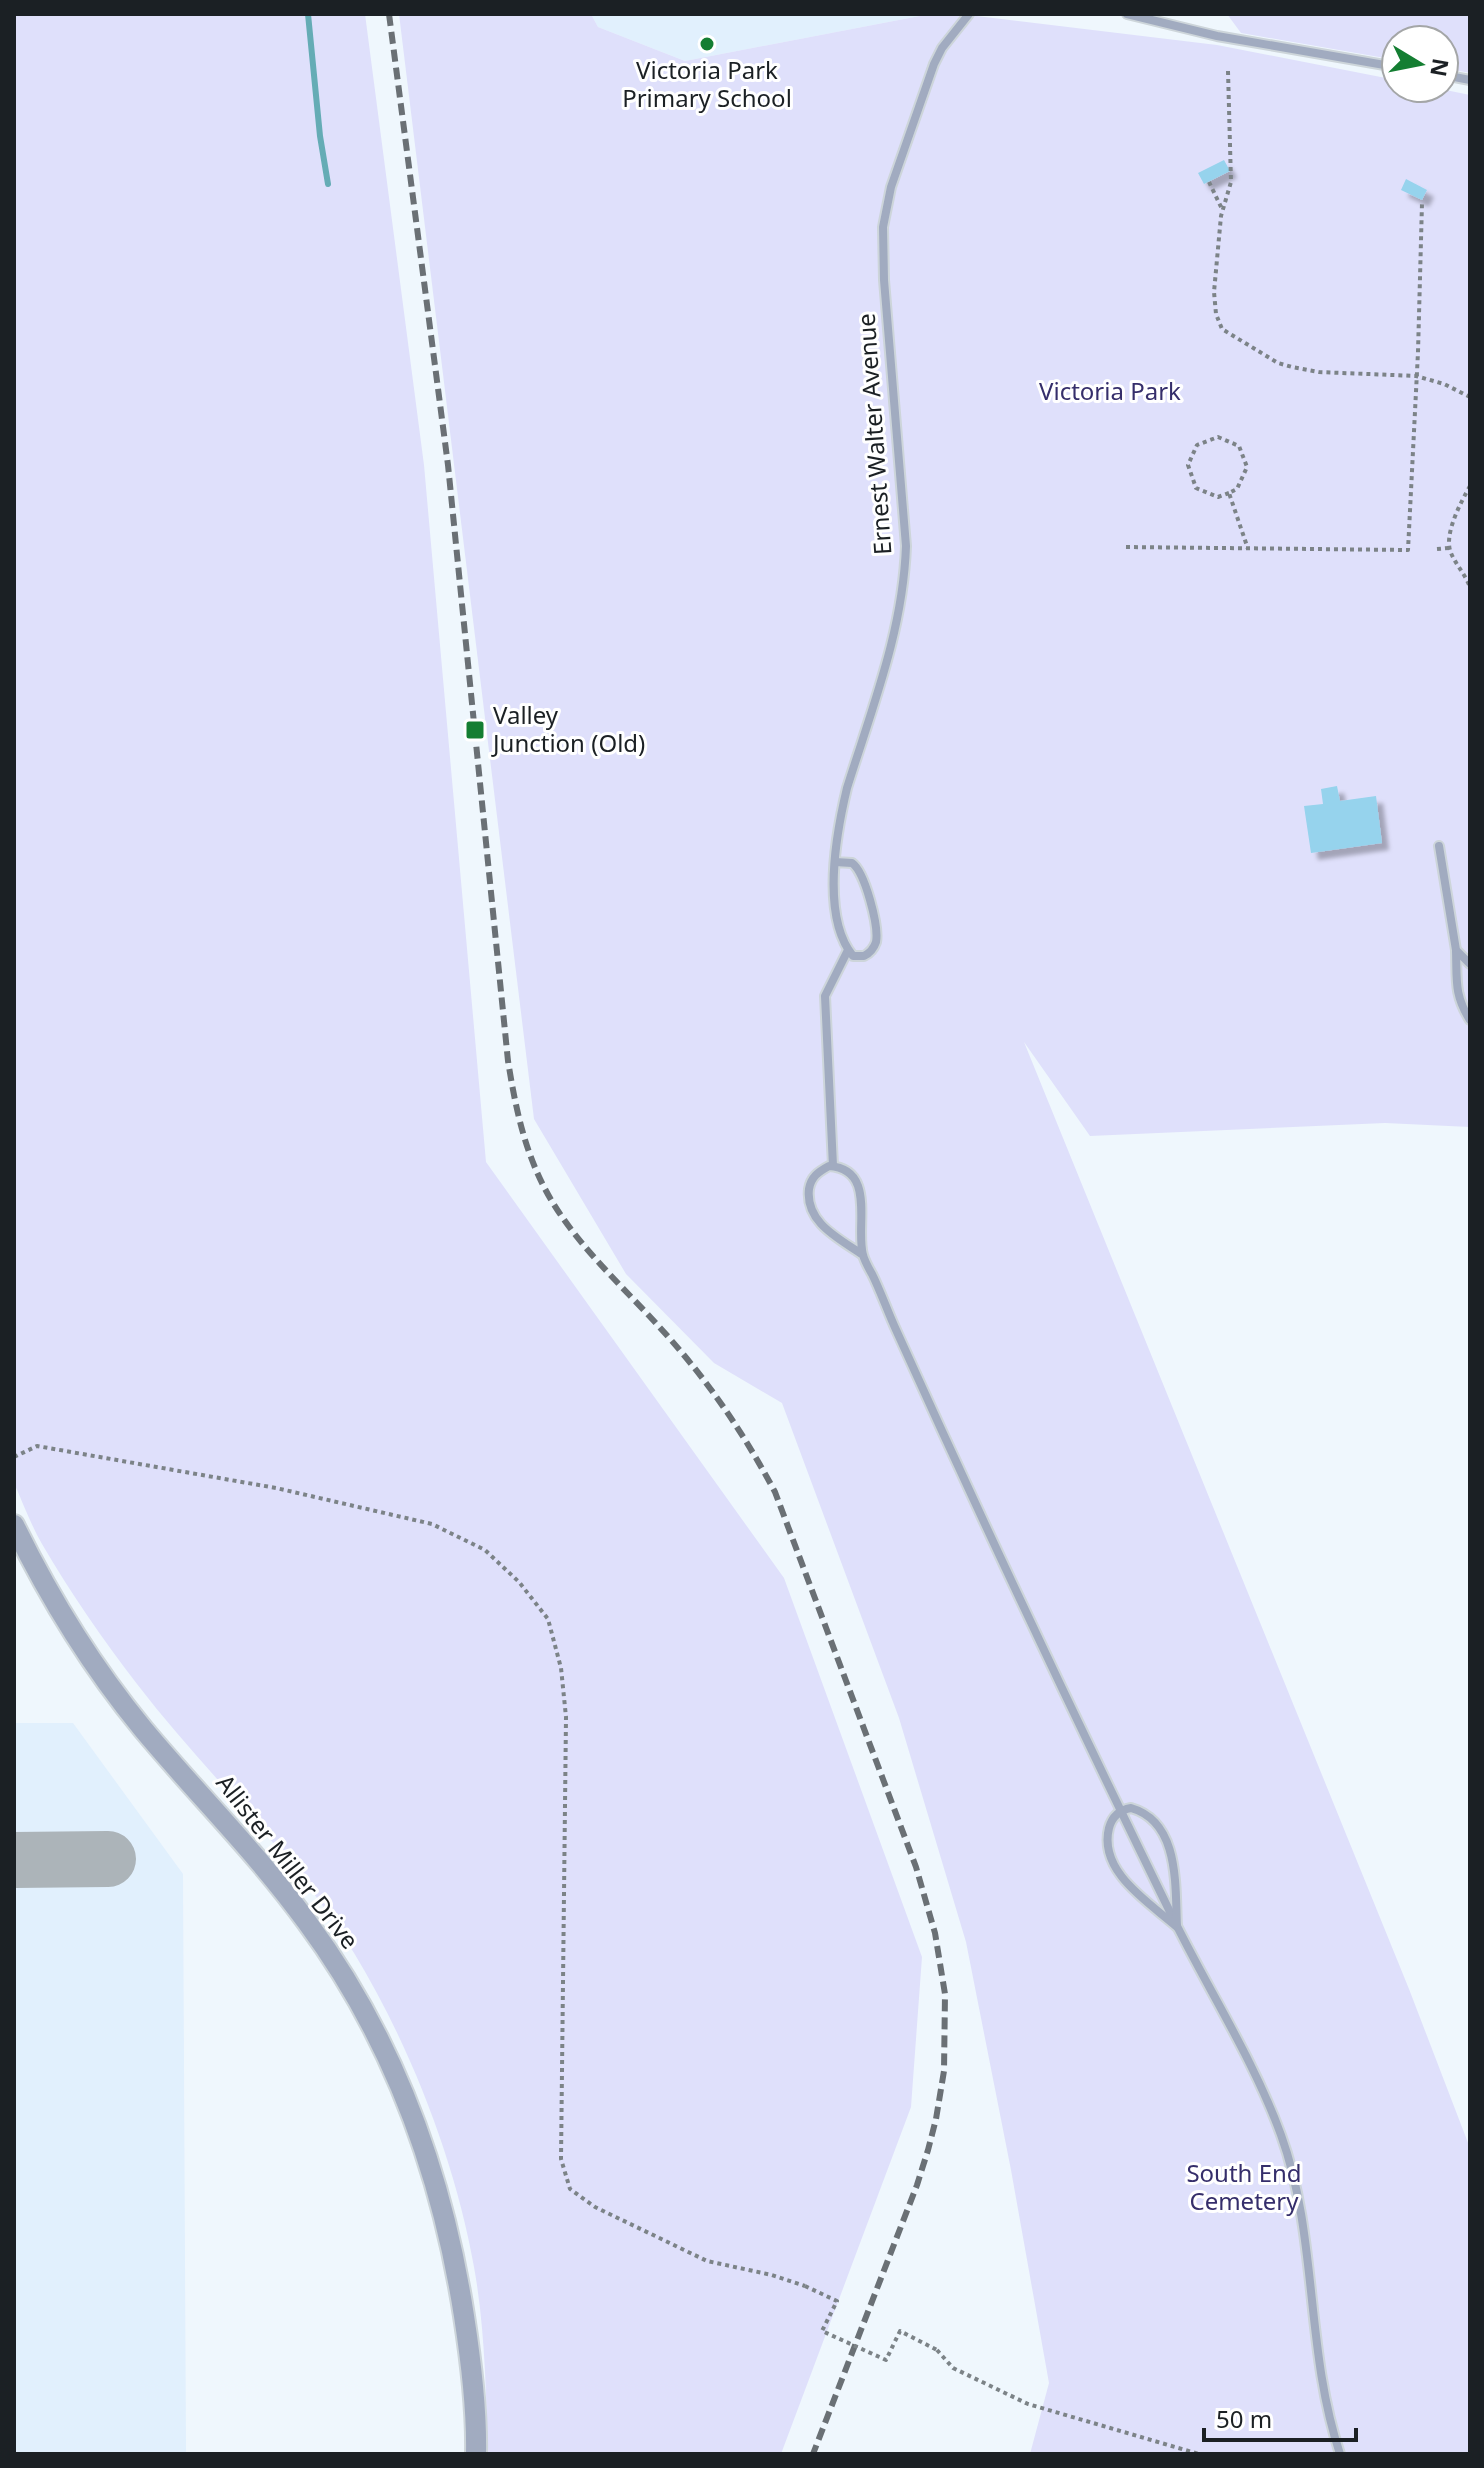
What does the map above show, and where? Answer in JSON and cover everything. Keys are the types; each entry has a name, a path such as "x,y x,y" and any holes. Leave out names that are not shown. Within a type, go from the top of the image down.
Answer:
{"street":[{"name":"Allister Miller Drive","path":"14,1525 58,1607 104,1676 142,1728 240,1836 308,1923 357,1997 391,2063 420,2135 442,2204 456,2264 472,2368 476,2454"}],"lane":[{"name":"Ernest Walter Avenue","path":"850,952 838,921 835,862 847,788 888,663 905,573 906,546 884,280 885,215 891,187 934,64 942,48 969,14"},
{"path":"1127,14 1217,36 1380,64"},
{"path":"1439,846 1456,950 1456,991 1470,1020"},
{"path":"833,1166 825,996 850,952 858,957 869,953 876,943 869,897 858,867 846,861 835,862"},
{"path":"1456,950 1470,964"},
{"path":"863,1255 836,1239 824,1227 809,1202 813,1178 820,1171 833,1166 845,1171 860,1191 863,1255 973,1500 1177,1927 1253,2071 1289,2158 1300,2203 1318,2363 1331,2427 1340,2454"},
{"path":"1131,1808 1145,1812 1156,1822 1166,1839 1173,1868 1177,1927 1155,1909 1113,1864 1109,1831 1121,1810 1131,1808"}],"path":[{"path":"1228,71 1231,182 1223,210 1214,292 1216,314 1222,329 1268,358 1292,367 1319,372 1416,376 1444,384 1470,397"},
{"path":"1209,182 1223,210"},
{"path":"1126,547 1408,550 1422,203"},
{"path":"1218,437 1239,446 1247,467 1237,489 1229,493 1218,497 1196,488 1188,465 1197,445 1218,437"},
{"path":"1470,486 1452,530 1449,548 1470,587"},
{"path":"1229,493 1248,549"},
{"path":"1437,549 1449,548"},
{"path":"14,1457 37,1446 276,1488 432,1524 485,1550 519,1582 548,1619 561,1668 566,1717 561,2159 570,2189 595,2207 707,2261 772,2275 837,2301 822,2331 886,2360 900,2331 937,2350 953,2368 1028,2404 1199,2454"}],"shaded area":[{"name":"Victoria Park Primary School","path":"591,14 930,14 685,61 598,27"},
{"path":"14,1723 73,1723 183,1874 186,2454 14,2454"}],"green space":[{"path":"14,14 365,14 424,465 486,1162 784,1578 922,1957 911,2107 781,2454 488,2454 481,2313 463,2217 432,2115 388,2015 335,1923 305,1882 157,1710 99,1633 42,1544 14,1483"},
{"path":"399,14 591,14 598,27 685,61 930,14 960,14 1217,45 1380,77 1380,104 1460,104 1460,93 1470,95 1470,1127 1385,1123 1090,1136 1024,1042 1409,1989 1470,2148 1470,2454 1030,2454 1049,2383 966,1942 899,1718 782,1403 714,1363 626,1274 534,1119"},
{"path":"1227,14 1470,14 1470,73 1460,71 1460,24 1380,24 1380,57 1241,33"}],"building":[{"path":"1224,160 1230,171 1204,184 1198,173"},
{"path":"1406,179 1427,190 1422,200 1401,190"},
{"path":"1337,786 1340,801 1376,796 1382,843 1311,853 1304,806 1323,804 1321,789"}],"waterway":[{"path":"308,14 328,184"}],"taxiway":[{"path":"14,1860 108,1859"}],"railway":[{"path":"389,14 448,465 508,1061 525,1140 543,1185 568,1225 695,1369 738,1428 775,1492 916,1867 935,1933 945,1994 944,2071 936,2119 917,2185 813,2454"}],"place":[{"name":"Victoria Park Primary School","path":"707,44"},
{"name":"Valley Junction (Old)","path":"475,730"}],"park label":[{"name":"Victoria Park","path":"1110,392"},
{"name":"South End Cemetery","path":"1244,2188"}]}
